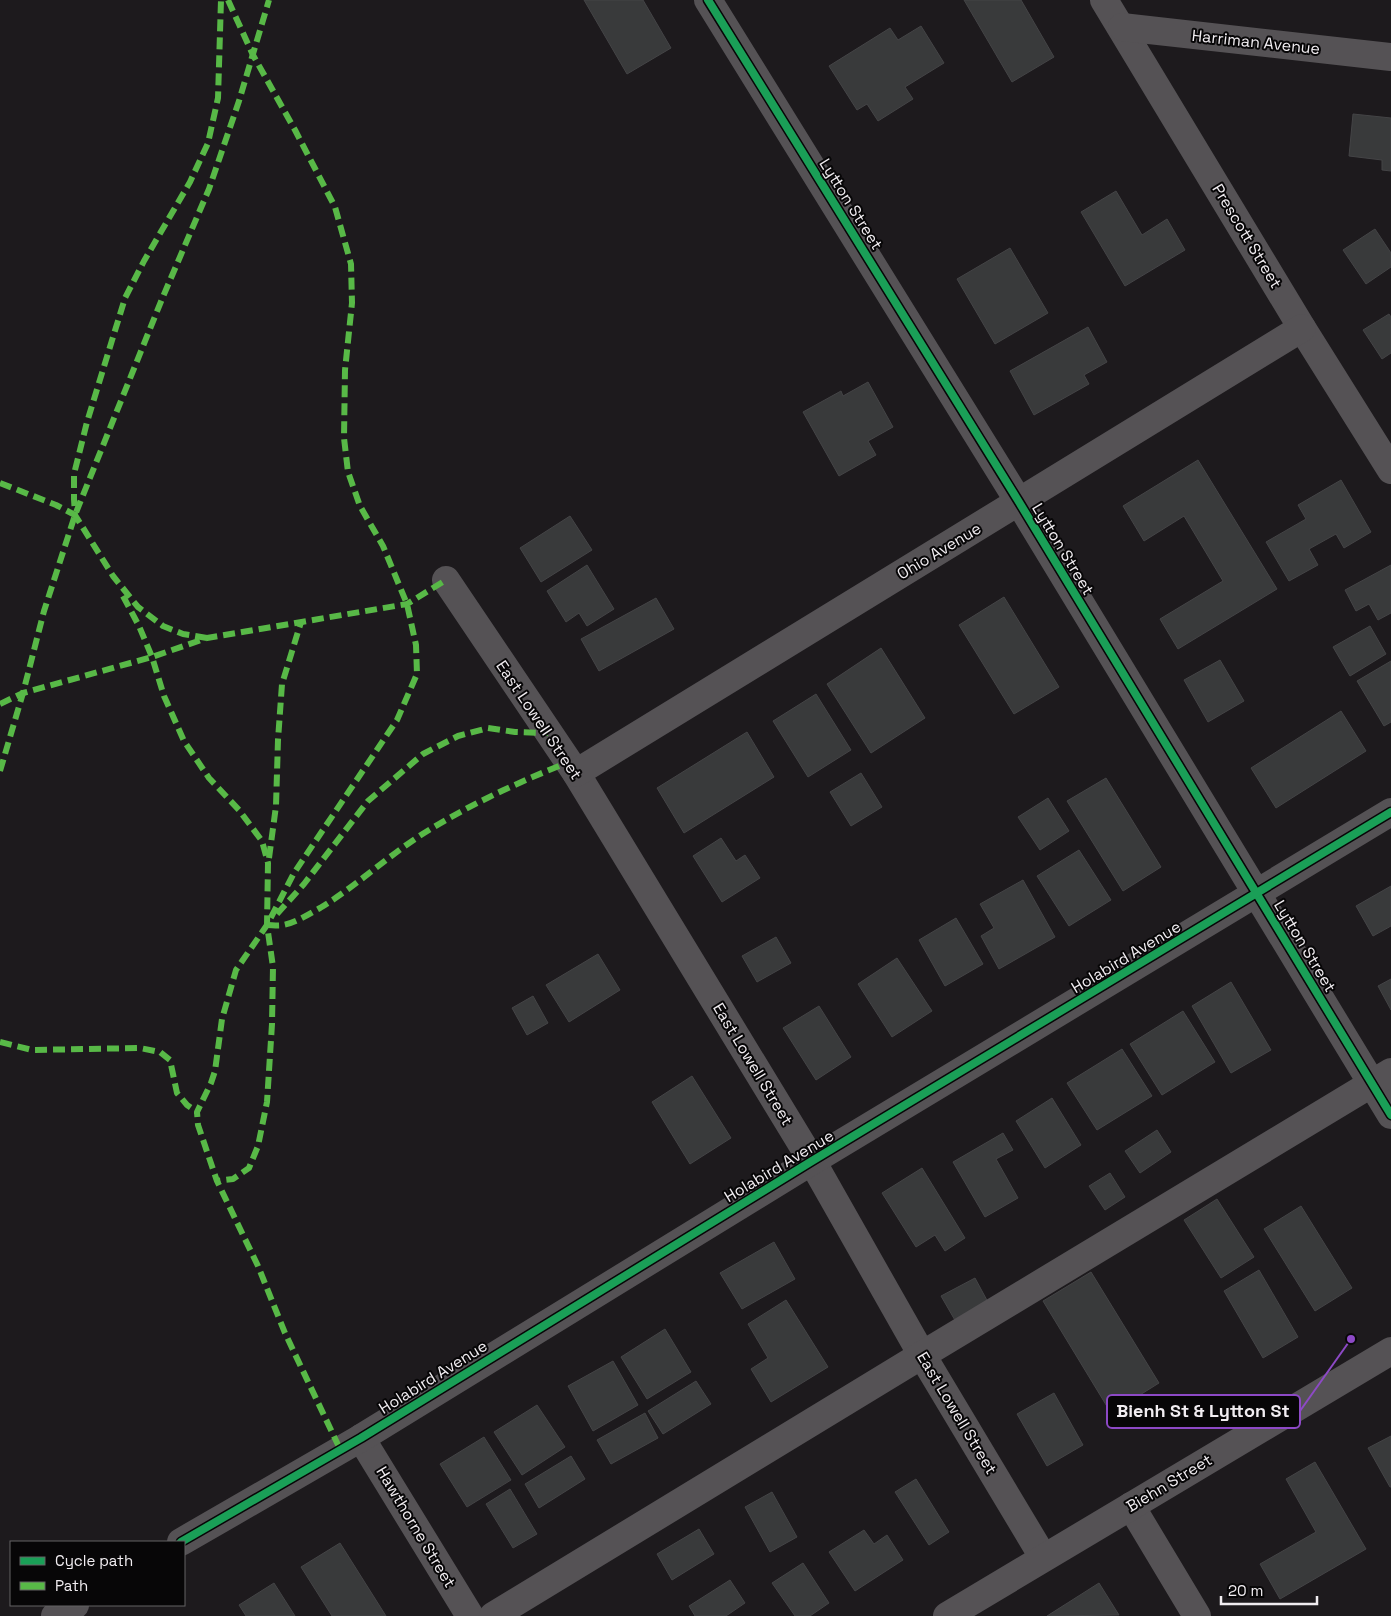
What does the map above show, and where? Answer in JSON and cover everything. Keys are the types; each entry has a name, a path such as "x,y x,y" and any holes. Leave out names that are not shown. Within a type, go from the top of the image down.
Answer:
{"street":[{"name":"Lytton Street","path":"708,0 1019,502 1257,894 1381,1077 1391,1114"},
{"name":"Prescott Street","path":"1104,0 1302,328 1391,470"},
{"name":"Harriman Avenue","path":"1122,28 1391,57"},
{"name":"Ohio Avenue","path":"576,773 1302,328"},
{"name":"East Lowell Street","path":"446,580 576,773 812,1161 922,1355 1043,1558"},
{"name":"Holabird Avenue","path":"183,1541 361,1438 812,1161 1391,812"},
{"path":"493,1616 1381,1077"},
{"name":"Biehn Street","path":"947,1616 1391,1351"},
{"name":"Hawthorne Street","path":"361,1438 470,1616"},
{"path":"1131,1506 1197,1616"},
{"path":"56,1616 73,1606"}],"building":[{"path":"584,0 643,0 671,48 627,74"},
{"path":"964,0 1021,0 1054,57 1012,82"},
{"path":"921,26 944,63 905,87 913,99 878,121 867,104 857,110 829,66 890,28 898,40"},
{"path":"1353,114 1391,118 1391,171 1382,170 1382,160 1349,156"},
{"path":"1116,191 1142,235 1167,219 1185,250 1125,286 1081,212"},
{"path":"1375,229 1391,253 1391,267 1366,284 1343,250"},
{"path":"1010,248 1048,313 995,344 957,279"},
{"path":"1389,314 1391,317 1391,353 1382,359 1363,330"},
{"path":"1088,327 1107,362 1084,375 1089,384 1034,415 1010,371"},
{"path":"868,382 893,427 868,441 876,455 839,476 803,412 841,391 843,396"},
{"path":"1198,460 1277,589 1178,649 1160,619 1223,581 1184,516 1144,541 1123,506"},
{"path":"1341,480 1371,532 1344,548 1336,534 1309,549 1318,565 1289,581 1266,542 1306,519 1298,505"},
{"path":"570,516 592,550 541,582 520,548"},
{"path":"587,565 614,609 587,626 579,613 566,622 547,591"},
{"path":"1391,565 1391,613 1378,620 1369,604 1356,611 1345,590"},
{"path":"1004,597 1059,687 1014,714 959,625"},
{"path":"656,598 674,629 599,671 581,639"},
{"path":"1370,626 1386,654 1350,676 1333,647"},
{"path":"881,648 925,718 871,753 827,684"},
{"path":"1220,660 1244,701 1208,722 1184,680"},
{"path":"1391,661 1391,722 1384,726 1357,681"},
{"path":"816,694 851,750 808,777 773,721"},
{"path":"1341,711 1366,751 1276,808 1251,768"},
{"path":"747,732 774,777 684,833 657,788"},
{"path":"861,773 882,807 851,826 830,792"},
{"path":"1106,778 1161,867 1123,891 1067,801"},
{"path":"1048,798 1069,831 1040,850 1018,817"},
{"path":"721,838 736,861 745,855 760,878 722,902 693,856"},
{"path":"1079,850 1111,900 1069,926 1037,876"},
{"path":"1023,880 1055,937 999,969 981,936 994,928 980,904"},
{"path":"1391,886 1391,926 1373,936 1356,906"},
{"path":"956,918 983,964 945,986 919,940"},
{"path":"776,937 791,963 757,982 742,956"},
{"path":"598,954 620,990 569,1022 546,985"},
{"path":"897,958 932,1011 892,1037 858,984"},
{"path":"1391,979 1391,1010 1378,986"},
{"path":"1231,982 1271,1050 1231,1073 1192,1006"},
{"path":"533,996 548,1023 527,1035 512,1008"},
{"path":"819,1006 851,1057 816,1080 783,1028"},
{"path":"1183,1011 1215,1062 1162,1095 1130,1044"},
{"path":"1122,1049 1152,1096 1097,1130 1067,1083"},
{"path":"692,1076 731,1138 690,1164 652,1102"},
{"path":"1052,1098 1081,1145 1045,1168 1016,1121"},
{"path":"1157,1130 1171,1152 1140,1173 1125,1151"},
{"path":"1003,1133 1013,1150 996,1159 1018,1198 985,1217 953,1162"},
{"path":"922,1168 965,1238 945,1251 935,1235 916,1247 882,1193"},
{"path":"1110,1173 1125,1197 1105,1210 1089,1186"},
{"path":"1217,1199 1254,1257 1221,1278 1184,1220"},
{"path":"1301,1206 1352,1288 1315,1311 1264,1229"},
{"path":"774,1242 795,1279 742,1309 720,1273"},
{"path":"1259,1270 1298,1337 1263,1358 1224,1291"},
{"path":"1091,1272 1159,1383 1111,1413 1043,1301"},
{"path":"975,1278 989,1304 956,1322 941,1296"},
{"path":"786,1300 828,1367 771,1402 751,1369 768,1358 748,1324"},
{"path":"665,1329 691,1372 647,1399 621,1357"},
{"path":"613,1361 638,1405 593,1431 568,1386"},
{"path":"696,1381 711,1404 663,1434 648,1411"},
{"path":"1054,1393 1083,1445 1047,1466 1017,1414"},
{"path":"537,1405 565,1447 522,1475 494,1432"},
{"path":"645,1413 658,1438 611,1464 597,1440"},
{"path":"1391,1436 1391,1487 1390,1487 1368,1448"},
{"path":"484,1437 511,1480 467,1507 440,1464"},
{"path":"571,1456 585,1479 539,1508 525,1484"},
{"path":"1315,1462 1366,1549 1280,1599 1260,1564 1316,1532 1286,1479"},
{"path":"916,1479 949,1532 929,1545 895,1492"},
{"path":"510,1489 537,1534 513,1548 486,1504"},
{"path":"772,1492 797,1537 770,1552 745,1507"},
{"path":"699,1529 714,1554 672,1580 657,1554"},
{"path":"864,1530 874,1544 887,1535 903,1560 855,1591 829,1552"},
{"path":"340,1543 386,1616 332,1616 301,1567"},
{"path":"803,1563 829,1603 810,1616 795,1616 772,1583"},
{"path":"730,1580 745,1603 726,1616 695,1616 689,1606"},
{"path":"274,1583 295,1616 246,1616 239,1605"},
{"path":"1099,1583 1119,1615 1047,1616"}],"marked path":[{"path":"207,638 183,634 163,626 138,607 113,576 75,515 74,474 87,422 125,298 144,261 190,182 208,143 218,98 221,0"},
{"path":"228,0 253,55 335,207 351,264 352,303 345,370 344,438 348,472 360,506 383,546 407,604 416,645 417,674 397,720 294,873 267,925 236,970 222,1019 215,1071 197,1112 198,1125 217,1181 258,1266 285,1333 340,1449"},
{"path":"0,771 44,611 75,515 162,299 209,189 239,101 269,0"},
{"path":"0,483 56,505 75,515"},
{"path":"0,704 23,693 152,657 207,638 407,604 446,580"},
{"path":"123,596 139,626 152,657 164,696 184,741 209,778 239,810 262,841 268,863 267,925 273,967 272,1024 267,1102 258,1146 249,1168 233,1179 217,1181"},
{"path":"269,858 276,806 282,684 301,622"},
{"path":"277,914 304,884 368,801 423,754 458,736 488,728 515,732 548,733"},
{"path":"267,925 288,924 320,908 415,839 446,820 498,793 569,762"},
{"path":"0,1042 32,1050 140,1048 160,1052 170,1060 177,1093 187,1105 197,1112"}],"cycle path":[{"path":"708,0 1019,502 1391,1115"},
{"path":"183,1541 361,1438 812,1161 1391,812"}],"place":[{"name":"Bienh St & Lytton St","path":"1351,1339"}]}
